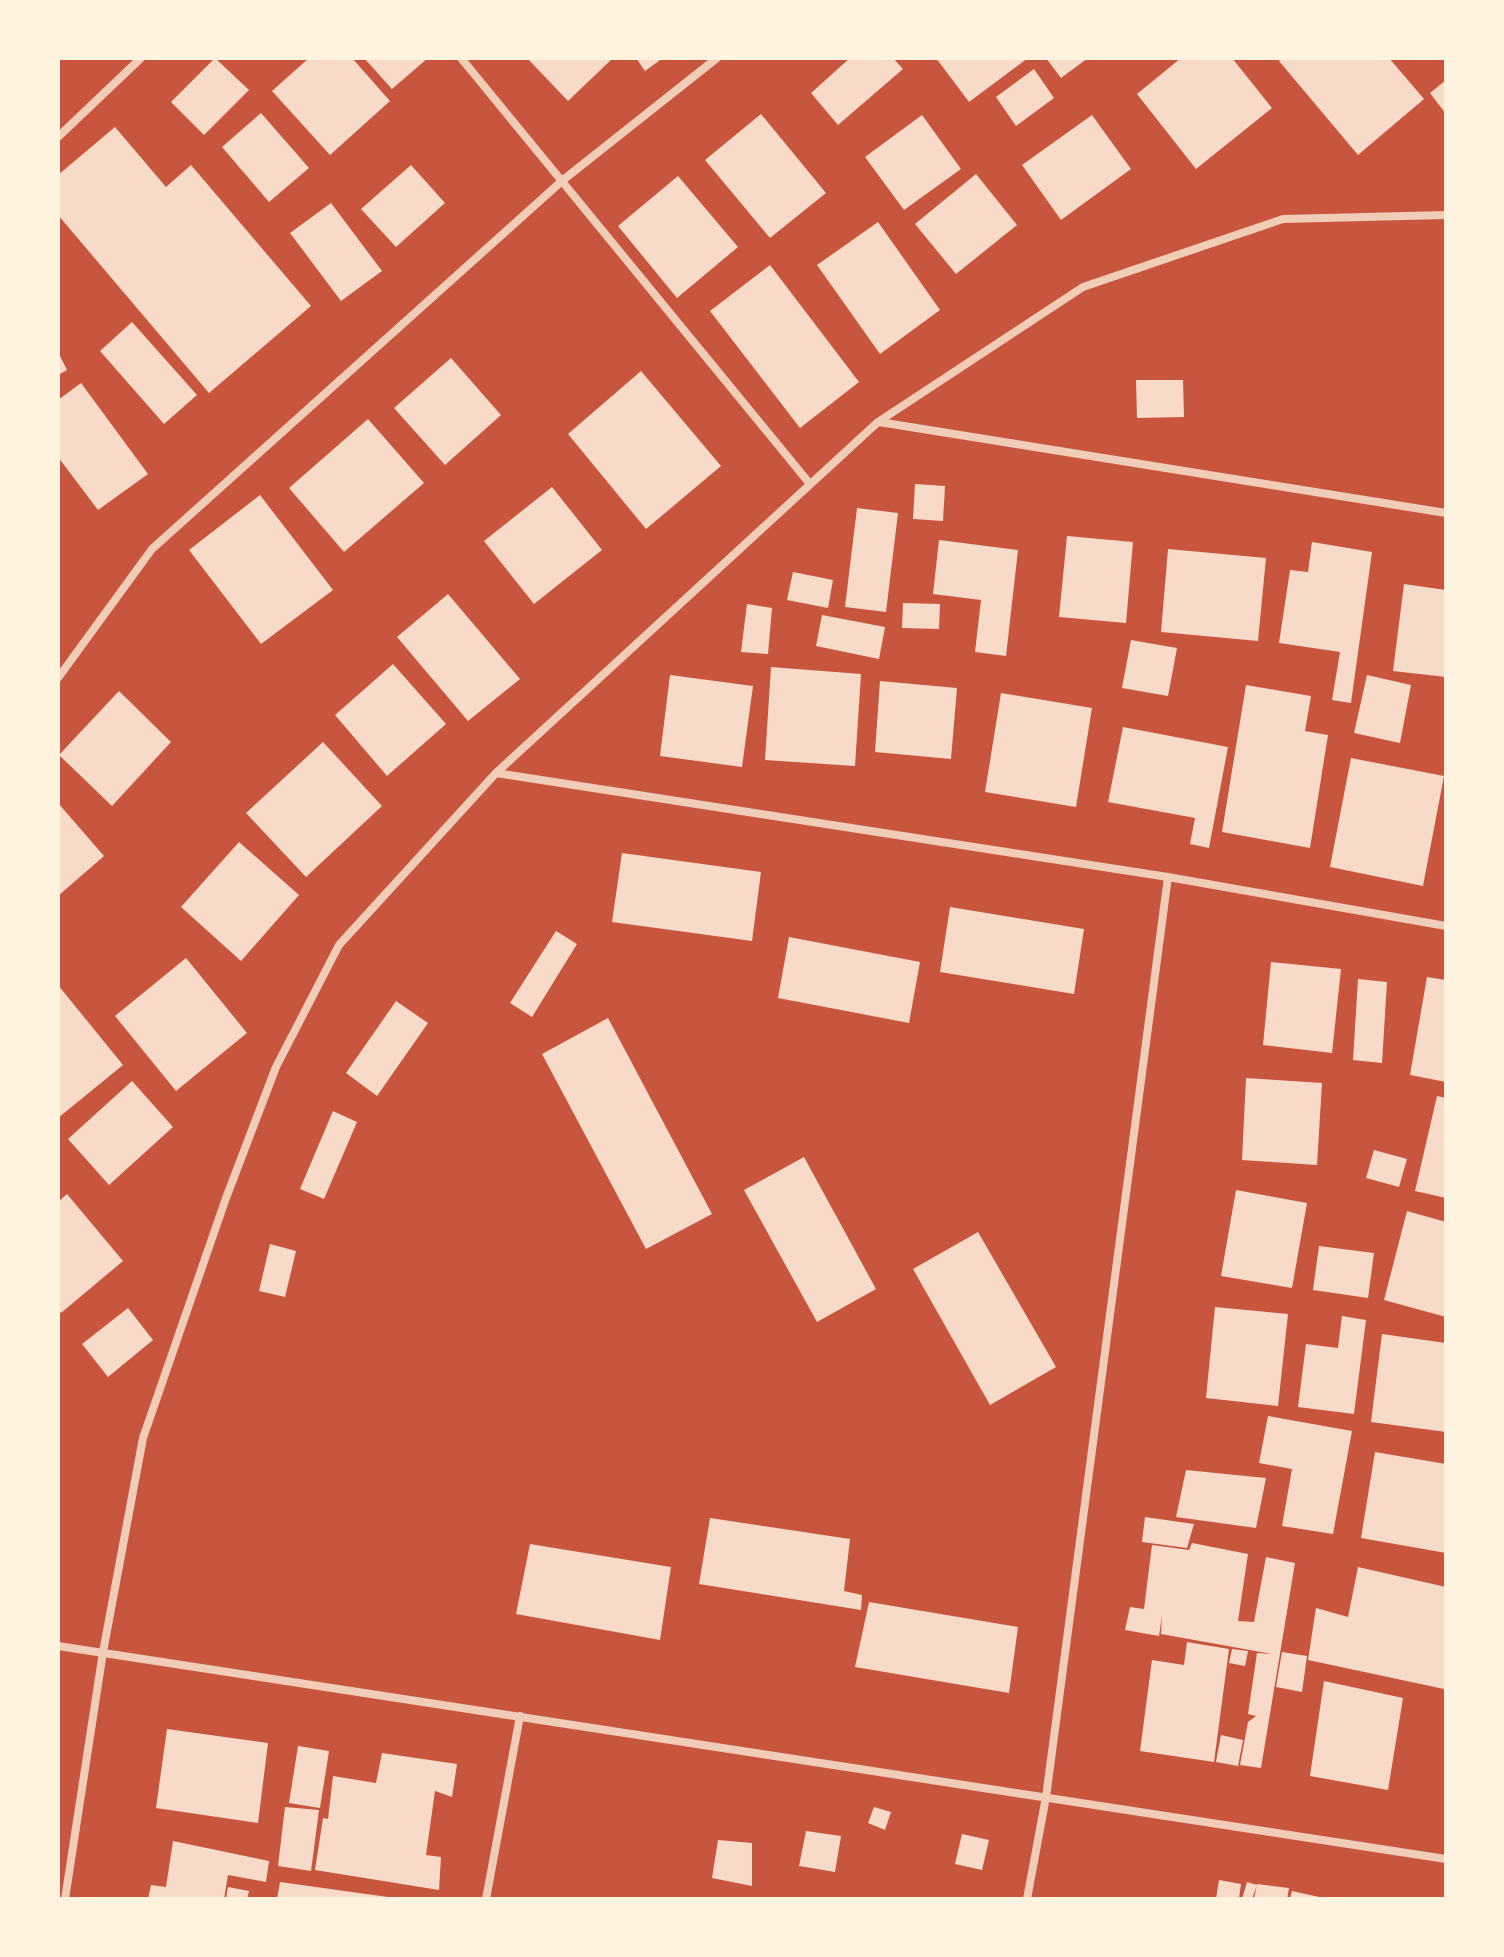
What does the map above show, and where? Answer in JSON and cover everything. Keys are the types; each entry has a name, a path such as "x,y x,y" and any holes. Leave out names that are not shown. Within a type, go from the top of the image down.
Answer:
{"street":[{"path":"58,137 141,58"},
{"path":"461,58 810,484"},
{"path":"58,678 152,549 563,180 717,58"},
{"path":"65,1899 103,1652 143,1438 226,1198 276,1067 339,945 496,773 878,422 1083,287 1283,219 1446,215"},
{"path":"878,422 1446,513"},
{"path":"496,773 1168,877 1446,926"},
{"path":"1027,1899 1046,1797 1168,877"},
{"path":"58,1646 1446,1859"},
{"path":"486,1899 520,1716"}],"building":[{"path":"215,58 249,90 204,135 171,102"},
{"path":"309,58 352,58 390,101 330,155 272,91"},
{"path":"364,58 428,58 392,89"},
{"path":"527,58 613,58 568,101"},
{"path":"636,58 663,58 645,71"},
{"path":"850,58 893,58 903,69 838,125 811,93"},
{"path":"936,58 1028,58 969,102"},
{"path":"1046,58 1088,58 1061,78"},
{"path":"1181,58 1232,58 1272,108 1196,169 1137,94"},
{"path":"1282,58 1389,58 1424,99 1358,155 1279,61"},
{"path":"1034,69 1054,98 1016,126 996,97"},
{"path":"1446,80 1446,114 1430,93"},
{"path":"261,113 309,168 269,202 222,147"},
{"path":"761,114 826,193 770,238 705,160"},
{"path":"922,115 961,169 904,210 865,157"},
{"path":"1092,115 1131,169 1061,220 1022,165"},
{"path":"115,127 166,187 191,165 311,306 209,393 58,215 58,175"},
{"path":"411,165 445,203 396,247 361,209"},
{"path":"976,174 1017,225 956,274 915,224"},
{"path":"678,176 738,247 677,298 618,226"},
{"path":"331,203 382,271 341,301 290,233"},
{"path":"878,222 940,310 880,354 817,265"},
{"path":"770,265 859,382 800,428 710,311"},
{"path":"132,322 197,395 164,424 100,351"},
{"path":"58,352 67,370 58,375"},
{"path":"451,358 501,415 445,465 394,408"},
{"path":"641,371 721,466 646,529 568,434"},
{"path":"1136,380 1183,380 1184,417 1137,418"},
{"path":"81,383 148,474 98,510 58,457 58,400"},
{"path":"368,419 424,483 344,552 289,488"},
{"path":"915,484 945,486 943,521 913,519"},
{"path":"552,487 602,550 534,604 484,541"},
{"path":"260,495 333,590 261,644 189,550"},
{"path":"857,508 898,513 886,612 845,607"},
{"path":"1067,536 1133,542 1126,623 1059,617"},
{"path":"939,540 1018,550 1006,656 975,652 981,600 933,594"},
{"path":"1312,542 1372,552 1351,703 1332,700 1340,652 1279,643 1290,570 1308,572"},
{"path":"1168,549 1266,558 1258,641 1161,632"},
{"path":"793,572 833,580 828,608 787,600"},
{"path":"1404,584 1446,590 1446,677 1393,671"},
{"path":"448,594 520,679 468,721 397,637"},
{"path":"903,603 940,604 939,629 902,628"},
{"path":"747,604 772,608 768,654 741,652"},
{"path":"822,615 885,627 879,659 816,646"},
{"path":"1131,640 1177,648 1168,696 1122,688"},
{"path":"393,664 446,724 387,776 335,715"},
{"path":"771,667 861,674 855,766 765,760"},
{"path":"670,675 753,686 742,767 660,756"},
{"path":"1367,675 1411,685 1400,743 1354,733"},
{"path":"880,681 957,688 951,759 875,752"},
{"path":"1246,685 1311,696 1305,731 1328,735 1310,848 1222,832"},
{"path":"119,691 171,742 112,806 59,755"},
{"path":"1001,693 1092,708 1076,807 985,792"},
{"path":"1123,727 1228,747 1209,848 1190,844 1195,818 1108,802"},
{"path":"323,742 382,806 306,877 246,813"},
{"path":"1351,758 1444,776 1423,886 1330,867"},
{"path":"58,803 104,856 58,896"},
{"path":"239,842 299,895 241,961 181,907"},
{"path":"622,853 761,872 752,941 612,922"},
{"path":"950,907 1084,929 1074,994 940,972"},
{"path":"556,931 577,944 532,1017 510,1003"},
{"path":"789,937 920,962 909,1023 778,998"},
{"path":"186,958 247,1033 176,1091 115,1016"},
{"path":"1271,962 1341,969 1332,1053 1263,1045"},
{"path":"1427,977 1446,980 1446,1082 1410,1075"},
{"path":"1358,979 1387,982 1382,1063 1353,1060"},
{"path":"58,985 123,1065 58,1118"},
{"path":"396,1001 428,1023 377,1096 346,1073"},
{"path":"608,1018 712,1214 646,1249 542,1054"},
{"path":"1246,1078 1322,1083 1317,1165 1242,1160"},
{"path":"132,1081 173,1127 109,1185 68,1139"},
{"path":"1437,1096 1446,1098 1446,1198 1415,1191"},
{"path":"333,1111 357,1122 324,1199 300,1189"},
{"path":"1374,1150 1407,1159 1399,1187 1366,1178"},
{"path":"804,1157 876,1289 817,1322 744,1190"},
{"path":"1236,1190 1307,1203 1292,1288 1221,1276"},
{"path":"67,1194 123,1261 61,1313 58,1309 58,1202"},
{"path":"1407,1211 1446,1222 1446,1317 1384,1300"},
{"path":"978,1232 1056,1367 990,1405 913,1269"},
{"path":"270,1244 296,1251 285,1297 259,1291"},
{"path":"1319,1246 1374,1253 1368,1298 1313,1290"},
{"path":"1215,1307 1288,1314 1278,1406 1206,1398"},
{"path":"128,1308 153,1340 108,1377 82,1344"},
{"path":"1342,1316 1366,1320 1354,1414 1298,1407 1306,1344 1338,1348"},
{"path":"1382,1334 1446,1343 1446,1432 1371,1422"},
{"path":"1268,1416 1352,1431 1333,1534 1282,1526 1292,1469 1259,1463"},
{"path":"1375,1452 1446,1464 1446,1553 1361,1538"},
{"path":"1186,1470 1266,1478 1256,1528 1176,1517"},
{"path":"1145,1517 1194,1524 1187,1548 1142,1542"},
{"path":"710,1518 850,1539 844,1591 862,1595 861,1610 699,1584"},
{"path":"1192,1543 1248,1554 1238,1621 1254,1622 1266,1557 1295,1563 1261,1768 1240,1765 1248,1722 1256,1716 1248,1714 1257,1653 1272,1654 1161,1634 1162,1615 1159,1636 1125,1630 1130,1607 1144,1609 1152,1545 1189,1550"},
{"path":"530,1544 671,1567 660,1640 516,1614"},
{"path":"1358,1567 1446,1587 1444,1689 1308,1660 1316,1608 1348,1617"},
{"path":"869,1602 1018,1627 1009,1693 855,1667"},
{"path":"1187,1642 1229,1649 1214,1762 1140,1751 1152,1660 1184,1665"},
{"path":"1232,1649 1248,1651 1245,1666 1229,1663"},
{"path":"1282,1652 1307,1656 1302,1692 1276,1687"},
{"path":"1324,1681 1403,1698 1388,1790 1310,1776"},
{"path":"167,1729 268,1743 258,1823 156,1808"},
{"path":"1221,1735 1243,1740 1238,1766 1216,1762"},
{"path":"298,1746 329,1751 320,1808 289,1803"},
{"path":"382,1753 457,1764 452,1797 435,1791 426,1855 441,1857 439,1890 315,1870 323,1818 328,1819 333,1776 376,1783"},
{"path":"285,1807 319,1810 311,1871 278,1866"},
{"path":"874,1807 891,1812 885,1830 868,1823"},
{"path":"806,1831 841,1836 835,1872 799,1866"},
{"path":"962,1834 989,1840 982,1870 955,1864"},
{"path":"718,1840 752,1843 752,1886 712,1878"},
{"path":"173,1841 269,1861 266,1882 228,1875 224,1899 148,1899 151,1885 166,1887"},
{"path":"1219,1880 1241,1884 1239,1899 1216,1899"},
{"path":"280,1882 388,1897 388,1899 277,1899"},
{"path":"1247,1882 1257,1885 1252,1899 1242,1899"},
{"path":"1257,1884 1289,1888 1287,1899 1254,1899"},
{"path":"228,1887 249,1891 247,1899 226,1899"},
{"path":"1292,1891 1324,1898 1324,1899 1290,1899"}]}
